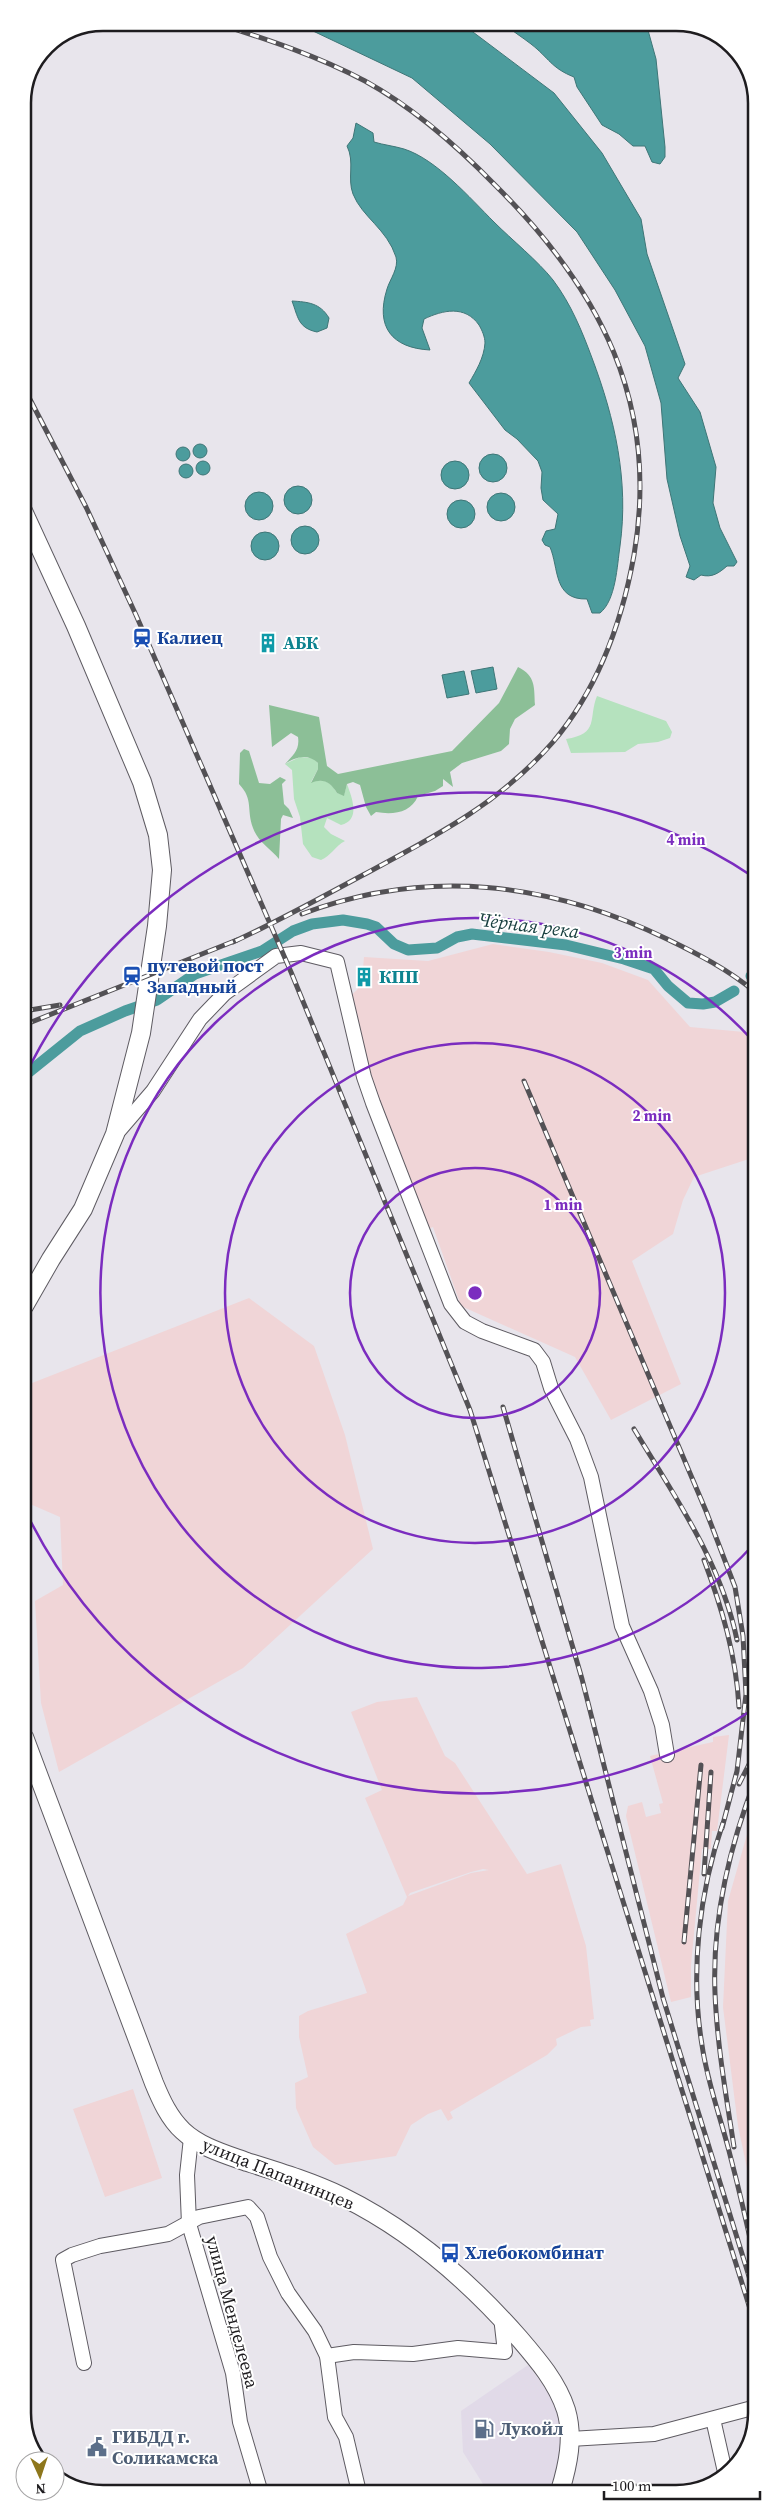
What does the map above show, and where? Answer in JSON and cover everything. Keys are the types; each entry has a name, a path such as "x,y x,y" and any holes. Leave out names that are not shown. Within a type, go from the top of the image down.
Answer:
{"main road":[{"path":"31,529 84,645 142,782 154,822 160,851 161,888 141,1033 115,1134 83,1210 50,1259 31,1293"},
{"name":"улица Папанинцев","path":"31,1756 154,2083 168,2113 191,2138 217,2151 327,2189 375,2214 416,2240 447,2264 500,2317 535,2356 554,2383 566,2411 570,2439 566,2470 562,2485"}],"street":[{"path":"115,1134 153,1090 200,1019 225,994 276,956 302,953 337,962 370,1094 451,1304 457,1314 473,1326 534,1350 542,1362 550,1388 584,1457 596,1499 622,1626 651,1691 662,1725 667,1755"},
{"name":"улица Менделеева","path":"191,2138 187,2175 190,2224 233,2373 240,2422 259,2485"},
{"path":"84,2363 64,2260 100,2246 168,2234 190,2224 199,2217 248,2208 257,2217 270,2257 288,2293 315,2331 327,2356 335,2417 346,2438 357,2485"},
{"path":"327,2356 354,2352 413,2354 458,2348 505,2352 500,2317"},
{"path":"570,2439 654,2434 748,2409"},
{"path":"713,2419 724,2466"}],"shaded area":[{"path":"493,944 549,952 602,963 648,980 690,1027 748,1032 748,1159 694,1177 683,1200 673,1234 632,1261 681,1384 611,1420 575,1357 461,1306 433,1227 428,1229 380,1104 349,997 357,990 362,980 364,957 428,961"},
{"path":"249,1298 314,1346 345,1435 373,1549 243,1668 59,1772 41,1703 35,1601 63,1585 60,1517 31,1504 31,1383"},
{"path":"417,1697 445,1756 455,1763 527,1874 561,1864 586,1946 594,2019 590,2020 591,2026 581,2027 556,2039 557,2045 547,2055 450,2112 453,2118 448,2121 441,2109 428,2114 411,2125 396,2156 335,2165 313,2147 296,2108 295,2083 308,2077 299,2037 299,2016 308,2011 367,1993 346,1934 403,1905 407,1897 365,1798 382,1790 351,1712 377,1702","holes":["483,1869 489,1870 471,1873 408,1896 410,1893 471,1872"]},
{"path":"729,1735 717,1831 712,1831 711,1849 702,1849 691,1965 691,1997 671,2002 626,1816 628,1806 642,1802 646,1817 661,1813 659,1804 663,1803 650,1756 713,1742 713,1737"},
{"path":"748,1831 748,2173 738,2126 723,2007 728,1901"},
{"path":"133,2089 162,2178 105,2197 73,2109"},
{"path":"528,2365 554,2400 564,2431 552,2485 484,2485 463,2452 461,2411"}],"green space":[{"path":"518,667 524,670 531,678 534,687 535,705 515,719 510,729 509,744 501,751 462,763 450,772 453,787 443,779 443,786 435,791 418,796 411,806 401,812 376,812 371,816 366,807 360,785 353,782 347,784 344,796 337,793 326,782 311,783 318,769 318,763 314,760 302,757 293,759 285,764 298,745 298,737 291,733 272,747 269,705 319,717 327,766 338,774 452,751 499,703"},
{"path":"597,696 666,721 672,732 670,738 658,742 638,744 625,752 571,753 566,739 577,737 588,729 591,724"},
{"path":"244,749 249,751 259,783 270,784 280,777 286,780 282,784 284,804 289,809 293,818 283,815 281,819 279,859 255,833 247,795 239,784 240,753"},
{"path":"300,757 313,758 318,763 318,769 311,782 320,780 327,782 337,793 344,795 347,784 353,802 353,814 347,822 341,825 327,818 324,827 331,834 345,841 321,860 312,857 303,844 300,817 294,799 292,770 285,764"}],"water":[{"path":"313,31 472,31 554,93 602,153 641,219 647,254 685,364 678,378 700,412 716,467 713,503 720,528 737,562 734,566 727,566 712,575 701,575 694,580 686,577 690,566 680,536 667,479 661,403 645,346 615,290 577,232 490,144 412,78"},
{"path":"513,31 648,31 656,59 665,147 665,157 660,164 652,162 645,146 633,146 619,134 602,125 577,87 574,77 555,66 531,44"},
{"path":"356,123 373,133 374,142 404,149 416,154 452,180 547,273 576,318 607,404 618,451 623,498 617,573 613,591 600,613 592,613 587,599 576,598 563,589 550,547 545,545 542,540 546,531 555,529 558,514 543,500 541,488 542,472 538,461 517,439 505,430 469,383 484,349 484,338 479,325 467,314 453,311 439,313 424,319 422,328 430,350 406,345 397,340 385,324 383,314 384,302 397,261 387,239 362,210 351,188 350,158 347,146 353,138"},
{"path":"292,301 308,303 322,309 329,318 327,328 317,332 302,325"},
{"path":"197,444 203,444 207,451 203,458 197,458 193,454 193,448"},
{"path":"180,447 186,447 190,454 186,461 180,461 176,457 176,451"},
{"path":"493,454 503,458 507,468 503,478 493,482 483,478 479,468 483,458"},
{"path":"200,461 206,461 210,468 206,475 200,475 196,471 196,465"},
{"path":"455,461 465,465 469,475 465,485 455,489 445,485 441,475 445,465"},
{"path":"183,464 189,464 193,471 189,478 183,478 179,474 179,468"},
{"path":"298,486 308,490 312,500 308,510 298,514 288,510 284,500 288,490"},
{"path":"259,492 269,496 273,506 269,516 259,520 249,516 245,506 249,496"},
{"path":"501,493 511,497 515,507 511,517 501,521 491,517 487,507 491,497"},
{"path":"461,500 471,504 475,514 471,524 461,528 451,524 447,514 451,504"},
{"path":"305,526 315,530 319,540 315,550 305,554 295,550 291,540 295,530"},
{"path":"265,532 275,536 279,546 275,556 265,560 255,556 251,546 255,536"},
{"path":"493,667 497,689 476,693 471,671"},
{"path":"464,671 469,694 447,698 442,675"}],"waterway":[{"name":"Чёрная река","path":"31,1070 80,1031 125,1011 157,1000 195,974 262,951 293,931 312,924 343,920 376,927 394,944 408,950 437,948 457,937 472,934 566,945 624,959 654,969 668,986 688,1003 703,1004 715,1002 734,991"}],"railway":[{"path":"233,942 389,861 464,818 511,784 553,742 583,700 606,654 615,630 634,555 640,500 638,448 629,399 614,352 592,308 565,265 532,225 495,185 450,142 401,103 347,72 310,56 240,31"},
{"path":"31,401 86,507 136,615 291,972 470,1410 748,2302"},
{"path":"302,914 348,899 395,890 441,886 487,888 533,894 578,904 623,920 702,957 748,986"},
{"path":"31,1022 237,940"},
{"path":"31,1010 60,1005"},
{"path":"524,1081 706,1511 735,1587 743,1636 746,1694 737,1771 722,1828"},
{"path":"503,1407 582,1679 663,1998 748,2273"},
{"path":"634,1429 680,1505 708,1557 730,1611 737,1640"},
{"path":"704,1560 727,1632 735,1669 739,1707"},
{"path":"684,1942 701,1765"},
{"path":"739,1784 748,1767"},
{"path":"704,1874 711,1772"},
{"path":"734,2147 722,2070 716,2012 716,1938 730,1857 748,1799"},
{"path":"723,1823 708,1877 699,1933 697,1961 698,2018 707,2072 733,2165 748,2230"}],"place":[{"name":"Калиец","path":"142,638"},
{"name":"АБК","path":"268,643"},
{"name":"путевой пост Западный","path":"132,976"},
{"name":"КПП","path":"364,977"},
{"name":"Хлебокомбинат","path":"450,2253"},
{"name":"Лукойл","path":"484,2429"},
{"name":"ГИБДД г. Соликамска","path":"97,2447"}]}
